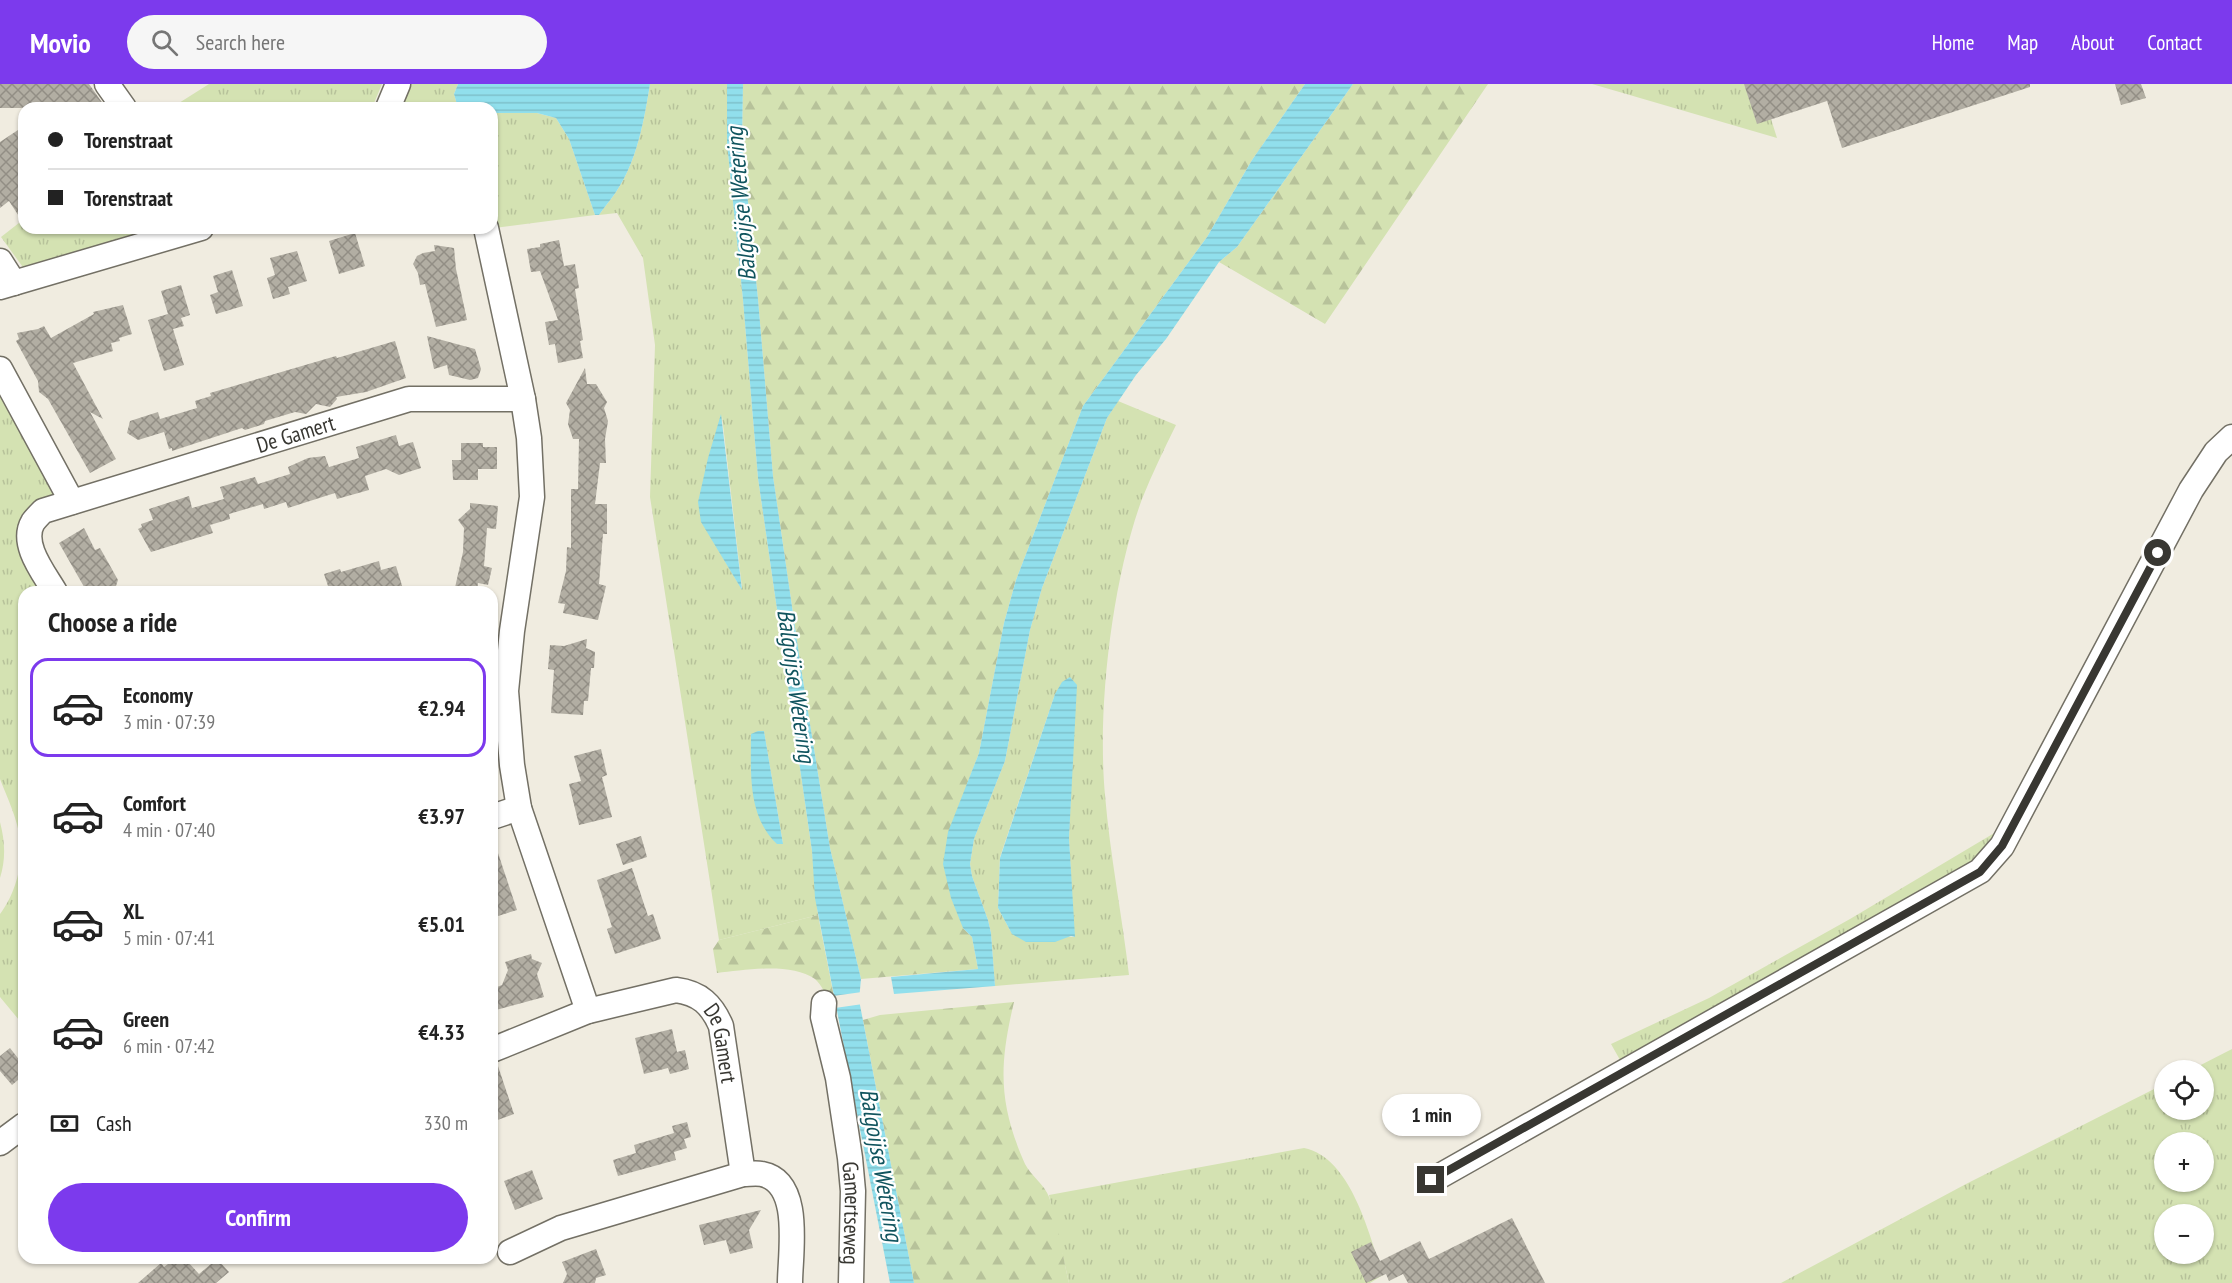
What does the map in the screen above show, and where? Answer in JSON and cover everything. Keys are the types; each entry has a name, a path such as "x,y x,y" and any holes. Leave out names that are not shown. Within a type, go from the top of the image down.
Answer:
{"street":[{"path":"106,84 120,102"},
{"path":"390,102 398,84"},
{"path":"0,261 7,285 181,234"},
{"path":"487,234 523,399 532,497 525,556 502,630 512,765 519,808 588,1011"},
{"path":"0,369 72,502"},
{"name":"De Gamert","path":"52,586 33,552 29,537 33,522 43,511 409,399 523,399"},
{"path":"1431,1180 1980,872 2002,846 2192,490 2216,452 2232,437"},
{"path":"498,815 519,808"},
{"name":"De Gamert","path":"498,1048 588,1011 676,990 702,998 713,1009 721,1026 743,1174"},
{"name":"Gamertseweg","path":"824,1003 823,1017 838,1078 850,1158 853,1191 851,1283"},
{"path":"0,1143 18,1130"},
{"path":"510,1252 561,1228 743,1174 763,1174 777,1181 788,1196 791,1212 790,1283"}],"green space":[{"path":"209,84 382,84 374,102 180,102"},
{"path":"410,84 458,84 454,94 456,102 400,102"},
{"path":"650,84 727,84 727,143 758,478 812,851 818,915 719,940 650,497 655,345 643,258 617,213 599,215 616,192 629,167 639,140","holes":["722,416 742,588 723,558","764,731 783,844 751,753 751,735"]},
{"path":"743,84 1305,84 1252,160 1207,237 1083,406 1016,580 1004,623 979,753 966,787 963,928 972,937 978,969 861,979 830,848 773,476 742,143"},
{"path":"1353,84 1488,84 1325,324 1219,262 1237,247"},
{"path":"1592,84 1760,84 1777,138"},
{"path":"498,113 537,113 556,118 569,139 595,215 498,227"},
{"path":"18,224 18,234 149,234 25,270 1,237"},
{"path":"0,387 56,495 38,506 45,586 18,586 18,828 0,779"},
{"path":"1118,401 1176,425 1142,499 1131,532 1115,606 1105,685 1103,761 1105,795 1129,975 995,986 991,933 970,864 974,839 1005,761 1030,630 1042,588 1107,418","holes":["1055,694 1072,762 1069,838 1074,937 1012,934 998,908 1000,857"]},
{"path":"0,822 4,850 0,878"},
{"path":"2001,829 1975,868 1624,1067 1611,1044 1709,998 1850,919"},
{"path":"18,873 18,1019 0,997 0,914 10,898"},
{"path":"818,915 835,1002 831,1003 815,979 794,970 768,968 717,973 713,949 719,940"},
{"path":"1014,1002 1004,1065 1006,1103 1016,1142 1025,1164 1049,1197 1069,1283 914,1283 863,1020 880,1015"},
{"path":"2232,1049 2232,1283 1781,1283 1966,1184 2154,1089 2154,1120 2214,1120 2214,1060 2210,1060"},
{"path":"1304,1148 1321,1155 1335,1166 1356,1200 1383,1275 1370,1283 1069,1283 1049,1195"}],"water":[{"path":"458,84 650,84 642,126 629,167 616,192 599,215 595,215 569,139 556,118 537,113 498,113 498,102 456,102 454,94"},
{"name":"Balgoijse Wetering","path":"727,84 743,84 742,143 773,476 801,668 830,848 861,979 859,1000 914,1283 890,1283 815,898 812,851 758,478 727,143"},
{"path":"1305,84 1353,84 1237,247 1219,262 1166,339 1136,375 1107,418 1042,588 1030,630 1005,761 974,839 970,864 991,933 995,986 894,994 891,977 978,969 972,937 963,928 951,898 943,864 948,832 979,753 1004,623 1016,580 1083,406 1207,237 1252,160"},
{"path":"721,414 742,590 701,522 698,502"},
{"path":"1070,677 1077,685 1069,838 1075,937 1071,936 1055,942 1026,942 1012,934 998,908 1000,858 1055,694 1062,682"},
{"path":"764,731 783,844 777,844 767,833 756,807 751,778 751,734"}],"pier":[{"path":"862,992 863,1004 835,1008 833,996"}],"building":[{"path":"0,84 89,84 102,102 18,102 18,108 0,108"},
{"path":"1744,84 2030,84 2030,87 1842,148 1827,101 1757,124"},
{"path":"2115,84 2141,84 2146,98 2121,105"},
{"path":"18,130 18,215 9,201 0,208 0,142"},
{"path":"355,234 365,266 339,274 329,241"},
{"path":"559,240 564,266 575,264 579,288 575,289 583,340 580,341 583,358 558,363 555,344 549,345 545,322 558,320 540,271 531,272 527,249"},
{"path":"434,245 454,248 467,320 436,327 425,284 420,285 418,273 413,264 417,256 435,251"},
{"path":"297,251 307,281 288,287 290,294 273,299 267,278 275,275 270,258"},
{"path":"232,270 243,306 216,314 210,295 218,292 213,276"},
{"path":"181,285 190,315 181,318 184,326 173,329 184,365 164,371 148,320 168,314 161,291"},
{"path":"123,305 132,334 111,343 113,351 73,363 103,419 90,412 116,459 90,473 48,399 39,392 38,381 16,341 19,339 17,333 44,326 51,338 94,314 93,312"},
{"path":"427,336 475,349 481,369 478,378 470,380 449,375 447,365 434,369"},
{"path":"395,341 406,378 366,392 336,397 337,399 330,407 316,404 306,414 295,412 265,421 264,424 245,430 242,428 172,451 172,448 169,449 162,425 164,432 138,440 127,433 130,421 158,412 160,419 197,408 195,401 211,396 210,393"},
{"path":"585,368 587,384 596,384 607,402 604,408 608,421 605,439 606,463 600,463 595,504 607,504 607,534 603,534 599,584 606,586 598,620 563,613 565,604 558,603 566,571 567,547 571,548 571,489 578,489 579,439 573,439 568,424 570,410 566,403"},
{"path":"396,435 399,446 413,442 421,468 399,475 386,469 365,476 369,490 337,499 335,493 288,508 286,502 264,509 263,504 229,514 230,519 210,525 213,533 151,552 138,529 142,527 141,524 153,520 149,509 189,496 192,508 224,499 220,487 255,477 258,484 290,474 288,467 308,458 325,456 329,467 359,458 356,447"},
{"path":"461,443 483,443 483,447 497,447 497,469 478,469 478,480 453,480 452,460 461,460"},
{"path":"470,503 498,506 496,529 487,528 484,566 492,568 488,585 478,583 478,586 455,586 463,552 464,528 458,520 470,509"},
{"path":"84,528 95,550 100,548 118,580 116,586 84,586 59,543"},
{"path":"379,561 381,570 396,566 402,586 328,586 324,574 340,569 341,572"},
{"path":"587,639 586,648 595,652 588,701 584,701 583,715 551,713 554,670 548,669 550,645 564,646"},
{"path":"601,749 607,775 602,777 612,817 579,825 569,784 581,781 574,756"},
{"path":"641,836 647,857 623,865 616,844"},
{"path":"498,853 517,910 498,916"},
{"path":"632,868 648,916 653,914 661,939 615,954 607,929 612,927 597,880"},
{"path":"531,954 532,959 542,963 537,974 544,997 498,1009 498,987 502,985 508,970 505,962"},
{"path":"672,1029 677,1052 685,1050 689,1069 670,1074 668,1068 644,1074 635,1038"},
{"path":"10,1048 18,1058 18,1080 12,1085 0,1071 0,1056"},
{"path":"498,1066 514,1114 498,1120"},
{"path":"687,1122 691,1137 684,1139 687,1148 674,1152 676,1160 618,1176 613,1160 636,1153 634,1145 674,1133 672,1126"},
{"path":"532,1170 543,1199 515,1210 504,1181"},
{"path":"761,1210 749,1230 753,1248 730,1254 726,1240 704,1245 699,1225"},
{"path":"1512,1218 1545,1283 1408,1283 1403,1274 1389,1281 1386,1274 1366,1283 1351,1252 1371,1242 1380,1261 1420,1241 1429,1259"},
{"path":"596,1249 606,1275 596,1278 595,1283 563,1283 567,1274 562,1262"},
{"path":"160,1264 164,1267 168,1264 190,1264 199,1274 211,1264 222,1264 229,1272 216,1283 138,1283"}],"route":[{"path":"1431,1180 1980,872 2002,846 2158,553"}]}
